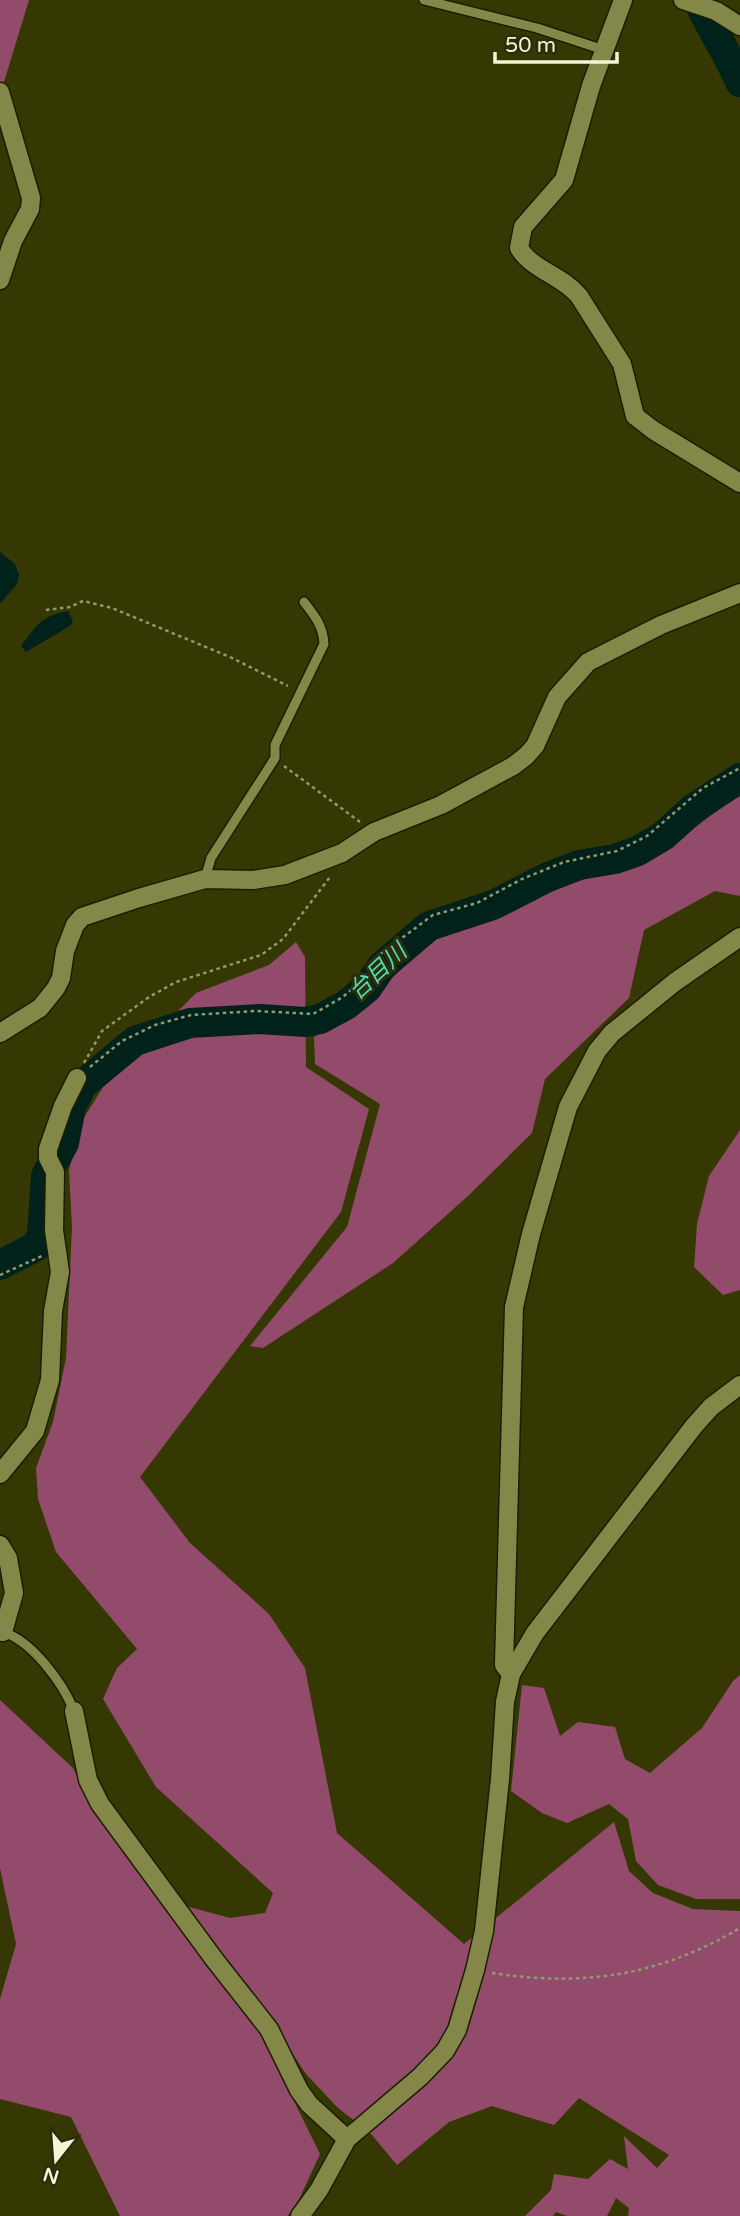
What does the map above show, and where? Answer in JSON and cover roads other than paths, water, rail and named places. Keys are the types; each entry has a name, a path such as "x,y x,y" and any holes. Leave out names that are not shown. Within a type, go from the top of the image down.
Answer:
{"street":[{"path":"623,0 591,86 565,180 523,227 519,248 526,257 571,286 579,296 622,365 635,416 653,430 740,483"},
{"path":"693,4 716,11 740,26"},
{"path":"0,92 31,198 30,209 13,241 0,280"},
{"path":"0,1032 40,1008 57,988 65,951 75,925 82,917 205,880 253,880 285,875 342,853 374,832 441,806 526,756 535,746 557,697 588,662 661,625 740,593"},
{"path":"511,1674 503,1665 514,1307 531,1234 568,1107 597,1051 612,1033 675,982 740,937"},
{"path":"0,1474 35,1432 50,1380 52,1311 60,1272 54,1230 52,1165 48,1149 63,1105 77,1078"},
{"path":"300,2216 319,2190 347,2139 420,2077 445,2051 457,2030 475,1970 491,1884 505,1702 511,1674 546,1617 694,1426 719,1400 740,1385"},
{"path":"0,1545 8,1558 14,1593 3,1632"},
{"path":"74,1711 88,1780 100,1804 269,2029 299,2091 309,2104 347,2139"}],"lane":[{"path":"424,0 537,28 604,50"},
{"path":"205,880 211,858 275,758 275,745 324,644 324,632 320,623 304,602"},
{"path":"3,1632 19,1638 36,1655 67,1694 74,1711"}],"water":[{"path":"0,552 15,564 19,575 17,584 0,604"},
{"path":"68,611 73,622 70,626 26,652 21,646 40,622"}],"waterway":[{"path":"698,0 740,82"},
{"name":"台目川","path":"0,1265 37,1246 42,1234 46,1176 64,1143 71,1107 82,1085 135,1041 190,1023 260,1019 305,1022 320,1019 346,1005 367,988 382,966 429,926 493,905 548,877 579,865 615,859 638,851 663,836 694,808 740,778"}]}
